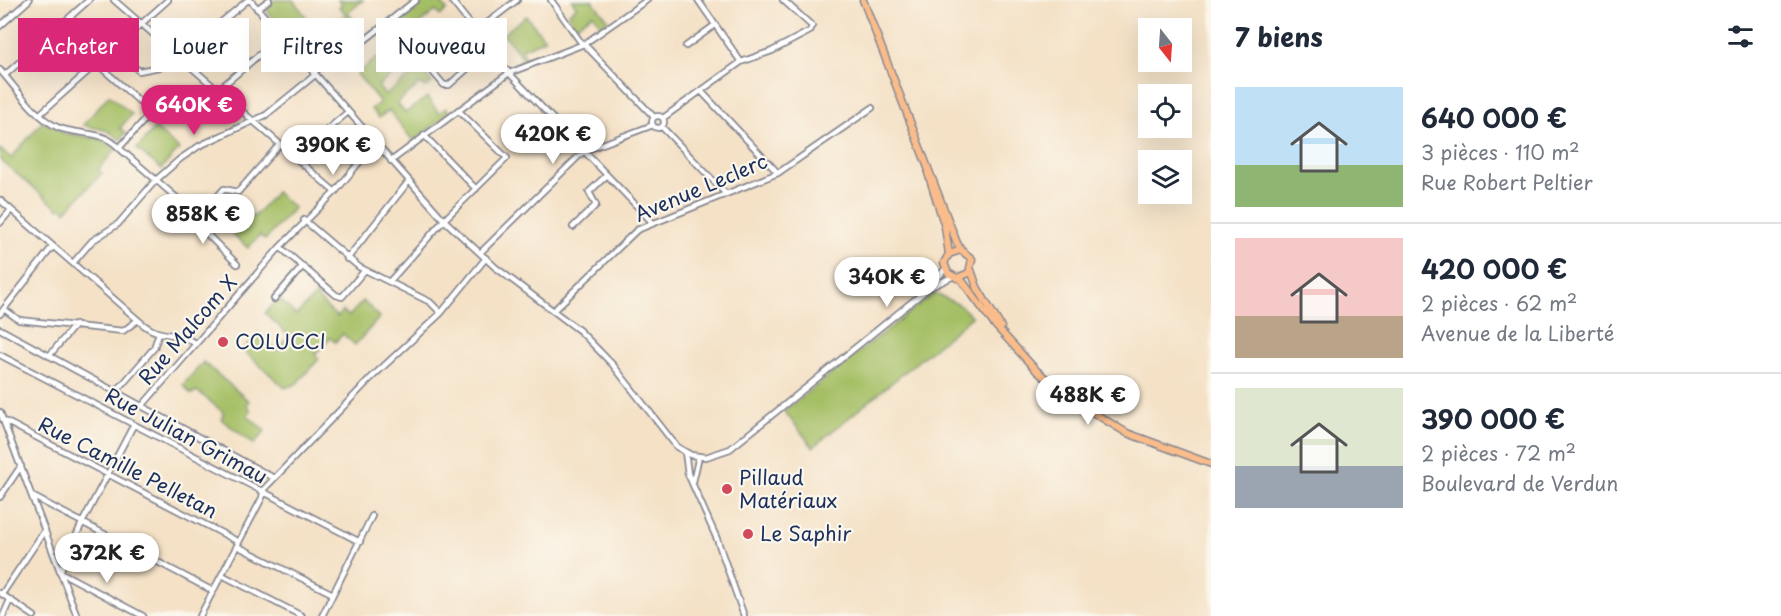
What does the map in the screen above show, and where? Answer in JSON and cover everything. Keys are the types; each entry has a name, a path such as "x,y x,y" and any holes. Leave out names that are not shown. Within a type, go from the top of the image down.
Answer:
{"main road":[{"path":"863,0 961,250 970,256 971,270 977,287 1003,330 1042,375 1085,410 1127,433 1211,464"},
{"path":"916,135 945,227 949,254"},
{"path":"961,250 949,254 945,260 945,269 952,277 960,278 971,270"},
{"path":"960,278 994,324 1003,330"}],"street":[{"path":"18,0 22,6"},
{"path":"0,27 29,0"},
{"path":"5,75 89,0"},
{"path":"114,0 151,31"},
{"path":"141,23 168,0"},
{"path":"227,18 249,0 266,18"},
{"path":"258,9 268,0"},
{"path":"393,18 416,0"},
{"path":"451,0 465,18"},
{"path":"495,18 517,0"},
{"path":"551,0 583,44 654,117"},
{"path":"391,161 509,73 583,44 647,0"},
{"path":"698,0 741,62"},
{"path":"662,127 663,118 741,62 772,51 810,31 812,26 783,0"},
{"path":"686,46 715,25"},
{"path":"73,263 92,241 118,224 156,180 199,146 266,116 342,50 365,40 376,31"},
{"path":"218,90 261,53"},
{"path":"0,70 40,114 56,126 97,134 114,142 199,217"},
{"path":"507,71 653,223"},
{"path":"40,114 86,72"},
{"path":"106,72 148,109 148,114 119,148"},
{"path":"198,72 335,192"},
{"path":"433,72 444,85 449,86 464,72"},
{"path":"314,74 444,220 486,258 580,332 613,365 672,442 685,453 699,456 724,453 738,444 929,288 945,269"},
{"path":"701,91 778,173"},
{"name":"Avenue Leclerc","path":"553,311 623,241 653,223 778,173 872,108"},
{"path":"390,281 444,220 507,158 458,110"},
{"path":"295,157 348,112"},
{"path":"654,117 660,115 663,118"},
{"path":"652,125 654,117"},
{"path":"480,253 584,151 652,125 662,127 726,194"},
{"path":"424,135 476,189"},
{"name":"Rue Malcom X","path":"142,406 195,342 304,220 335,192 375,143"},
{"path":"237,264 199,226 199,217 224,189 238,192 280,144"},
{"path":"573,227 596,205 589,192 607,175"},
{"path":"347,259 409,181"},
{"path":"0,200 150,332 187,337 195,342"},
{"path":"0,223 11,210"},
{"path":"304,220 347,259 430,303 441,313"},
{"path":"0,314 53,246"},
{"path":"280,247 342,297 365,270"},
{"path":"200,616 263,494 274,478 371,378 441,313 486,258"},
{"path":"274,299 303,266"},
{"path":"929,288 952,277"},
{"path":"4,309 19,320 123,331 138,320"},
{"path":"49,356 75,325"},
{"path":"0,329 274,478"},
{"path":"116,392 154,348 159,333"},
{"name":"Rue Julian Grimau","path":"0,355 263,494 360,542"},
{"path":"0,412 76,616"},
{"name":"Rue Camille Pelletan","path":"3,420 333,594"},
{"path":"60,572 82,523 133,426"},
{"path":"685,453 688,474 717,539 744,616"},
{"path":"693,485 699,456"},
{"path":"0,497 21,466"},
{"path":"32,496 213,591"},
{"path":"322,616 372,516"},
{"path":"34,616 1,593 45,530"},
{"path":"60,572 143,616"},
{"path":"222,574 302,616"},
{"path":"3,616 10,600"}],"green space":[{"path":"275,0 293,0 307,18 272,18 267,7"},
{"path":"338,0 363,0 348,13 352,18 341,18 346,14 339,7 342,5"},
{"path":"426,0 439,0 447,10 440,16 436,11 427,18 405,18"},
{"path":"572,0 592,0 608,20 600,28 593,14 573,28 569,13 576,7"},
{"path":"526,16 545,39 522,49 526,61 514,65 523,58 507,39 507,31"},
{"path":"376,59 376,72 396,72 378,86 385,95 412,75 411,72 424,72 432,83 426,87 420,84 397,103 405,113 427,97 439,113 446,108 450,113 413,141 389,110 379,118 371,109 380,102 357,74 364,72 364,68"},
{"path":"109,95 132,114 120,128 126,133 120,140 108,131 83,125"},
{"path":"43,121 64,133 101,139 116,149 98,170 102,173 66,211 61,207 59,209 0,160 0,149 11,158"},
{"path":"155,128 179,149 161,169 137,149"},
{"path":"276,192 294,208 265,240 260,235 248,248 219,222 230,210 243,217 248,212 254,217"},
{"path":"318,293 320,294 317,298 337,317 343,311 349,316 363,301 380,317 355,345 343,334 335,342 330,338 315,354 319,359 296,384 285,388 243,350 258,333 277,350 289,336 265,313 279,299 296,315"},
{"path":"934,293 960,305 972,317 813,447 784,411"},
{"path":"203,362 249,401 247,405 251,411 247,415 265,431 254,444 222,420 223,412 197,391 191,394 183,385"},
{"path":"233,459 252,469 252,473 255,470 259,472 252,485 248,483 248,478 245,481 251,472 232,462"}],"place":[{"name":"COLUCCI","path":"223,342"},
{"name":"Pillaud Matériaux","path":"727,489"},
{"name":"Le Saphir","path":"748,534"}]}
